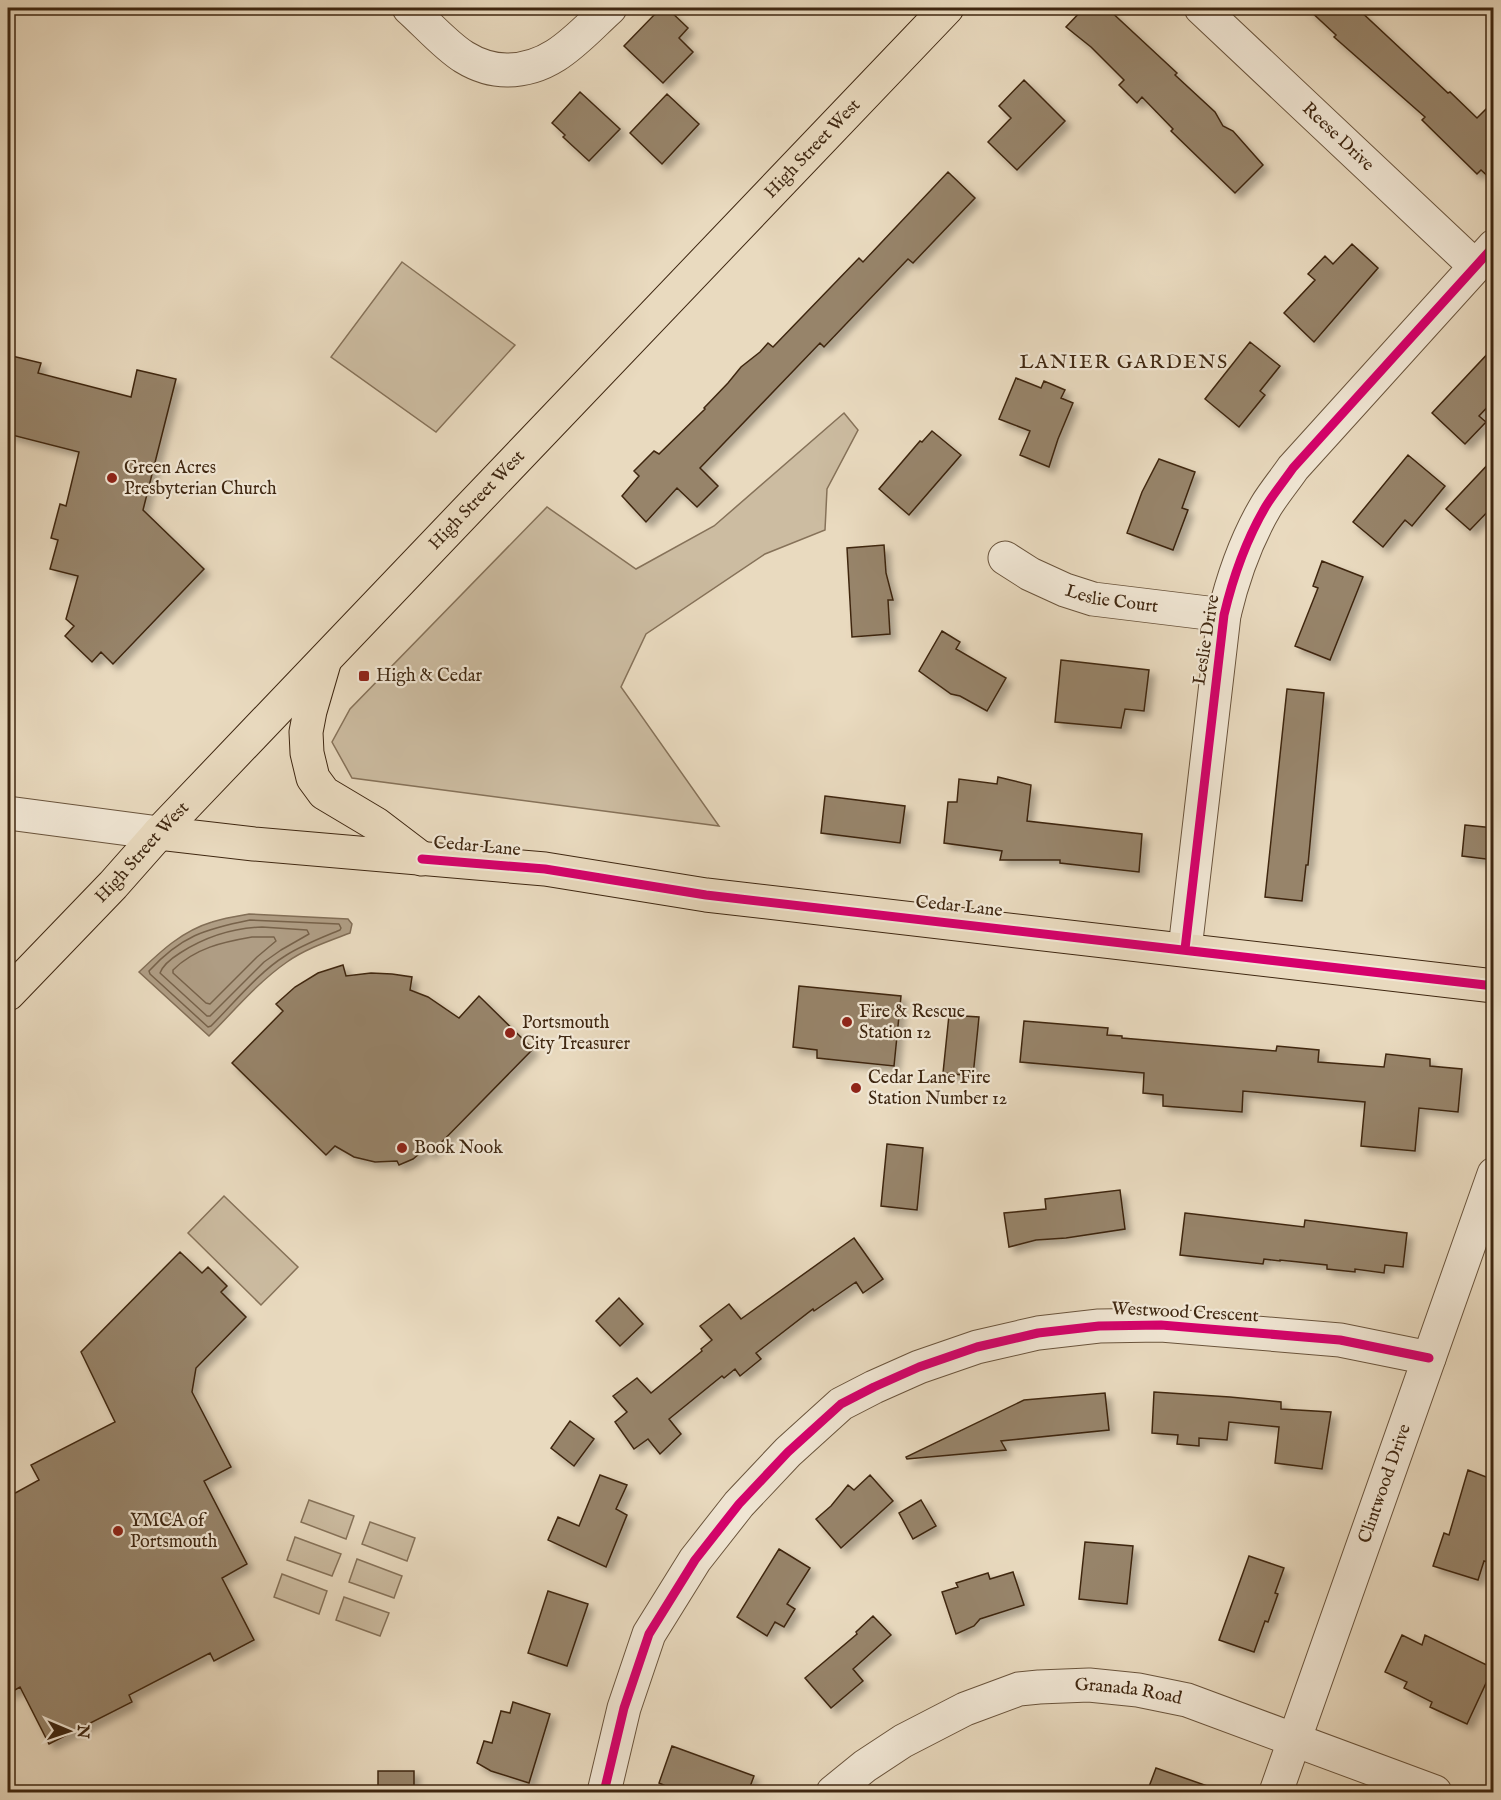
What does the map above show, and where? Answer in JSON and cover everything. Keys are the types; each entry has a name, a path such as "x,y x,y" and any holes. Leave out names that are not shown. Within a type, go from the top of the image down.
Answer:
{"main road":[{"name":"High Street West","path":"8,994 947,8"},
{"path":"326,659 306,732 307,753 313,778 324,793 376,824 422,859"},
{"name":"Cedar Lane","path":"159,833 254,844 545,869 706,895 1494,986"}],"street":[{"path":"409,8 462,56 497,70 521,70 543,63 563,51 610,8"},
{"name":"Reese Drive","path":"1201,8 1484,256"},
{"name":"Leslie Drive","path":"1185,949 1224,615 1245,548 1266,506 1293,468 1484,256"},
{"name":"Leslie Court","path":"1005,558 1030,574 1065,590 1093,598 1224,615"},
{"path":"8,813 159,833"},
{"name":"Clintwood Drive","path":"1276,1792 1494,1174"},
{"name":"Westwood Crescent","path":"604,1792 624,1708 650,1634 694,1560 739,1504 788,1452 841,1404 919,1367 977,1347 1038,1333 1099,1326 1161,1325 1340,1340 1429,1358"},
{"name":"Granada Road","path":"833,1792 865,1766 914,1735 965,1709 1019,1689 1089,1685 1138,1689 1187,1700 1435,1792"}],"shaded area":[{"path":"402,262 515,345 436,432 331,357"},
{"path":"844,413 858,430 827,489 825,530 765,554 646,634 621,687 719,826 352,778 332,742 350,709 547,507 636,569 714,526"},
{"path":"224,1196 298,1267 261,1305 188,1233"},
{"path":"309,1500 354,1516 346,1539 301,1522"},
{"path":"370,1522 415,1538 407,1561 362,1544"},
{"path":"295,1537 341,1554 332,1576 287,1560"},
{"path":"357,1559 402,1576 394,1598 349,1582"},
{"path":"282,1574 327,1591 319,1614 274,1597"},
{"path":"344,1597 389,1613 380,1636 336,1620"}],"water":[{"path":"249,914 348,919 352,924 350,933 301,953 276,970 209,1036 139,972 164,949 191,931 217,921"}],"building":[{"path":"667,8 688,28 679,38 693,52 663,83 624,46 654,15"},
{"path":"1084,8 1107,8 1177,73 1175,75 1215,112 1223,126 1233,131 1263,165 1235,193 1171,131 1173,129 1142,97 1137,103 1119,85 1124,80 1091,47 1066,27"},
{"path":"1307,8 1357,8 1477,118 1494,101 1494,182 1481,170 1477,174 1422,120 1425,117 1334,37 1336,35"},
{"path":"1024,80 1065,121 1017,170 988,142 1011,118 999,106"},
{"path":"580,92 620,129 589,161 563,137 565,135 552,123"},
{"path":"667,94 699,124 662,164 630,133"},
{"path":"948,172 975,198 913,263 908,259 824,347 820,343 700,468 718,486 697,507 677,488 646,522 622,496 639,476 634,471 654,451 659,454 705,409 741,367 768,343 773,347 859,258 863,262"},
{"path":"1352,244 1378,268 1314,342 1284,313 1315,280 1308,274 1325,256 1333,264"},
{"path":"1250,342 1280,366 1260,391 1265,395 1239,427 1205,399"},
{"path":"1494,347 1494,400 1479,416 1486,422 1465,444 1432,413"},
{"name":"Green Acres Presbyterian Church","path":"8,355 41,363 38,373 131,397 137,370 176,379 143,510 204,569 113,664 101,652 92,662 65,636 74,626 66,619 78,576 50,569 58,540 51,538 60,504 66,506 79,452 8,434"},
{"path":"1016,378 1041,388 1044,381 1065,390 1061,398 1073,403 1049,467 1020,455 1030,431 999,419"},
{"path":"932,431 961,455 909,515 879,489 920,441 922,442"},
{"path":"1408,455 1445,486 1412,526 1405,520 1383,547 1353,522"},
{"path":"1494,458 1494,505 1470,530 1446,509"},
{"path":"1159,459 1195,472 1182,508 1188,510 1173,550 1127,533 1142,492"},
{"path":"884,545 886,573 893,600 888,600 890,634 852,637 847,548"},
{"path":"1322,561 1363,577 1330,660 1295,646 1318,588 1313,586"},
{"path":"942,631 960,642 956,649 1006,678 987,711 960,696 951,694 919,671"},
{"path":"1061,660 1149,670 1144,711 1125,709 1121,728 1055,722"},
{"path":"1287,689 1324,693 1308,865 1306,865 1302,901 1265,897"},
{"path":"998,777 1031,785 1027,821 1142,834 1139,872 1060,863 1060,860 1000,860 1002,851 944,843 948,802 957,802 959,779 997,784"},
{"path":"825,796 905,806 900,843 821,833"},
{"path":"1465,825 1494,828 1494,860 1462,856"},
{"path":"343,965 346,976 371,973 412,977 410,990 428,997 459,1018 479,996 533,1049 430,1154 425,1149 413,1159 399,1165 397,1161 375,1162 354,1157 335,1146 326,1155 232,1063 283,1011 276,1004 295,987 318,973"},
{"name":"Fire & Rescue Station 12","path":"799,986 901,996 894,1066 817,1058 817,1050 793,1047"},
{"path":"949,1015 979,1017 973,1076 943,1073"},
{"path":"1024,1021 1108,1028 1107,1035 1122,1036 1122,1038 1276,1051 1277,1046 1319,1050 1318,1062 1384,1067 1386,1054 1430,1059 1430,1066 1462,1069 1458,1112 1419,1108 1415,1151 1361,1146 1365,1102 1243,1091 1242,1112 1163,1106 1163,1095 1143,1093 1144,1073 1020,1062"},
{"path":"887,1144 923,1148 917,1210 881,1206"},
{"path":"1120,1190 1125,1229 1036,1240 1009,1247 1004,1213 1046,1209 1045,1199"},
{"path":"1185,1213 1304,1227 1305,1220 1407,1233 1403,1267 1385,1265 1384,1273 1355,1269 1355,1272 1327,1269 1327,1265 1280,1260 1264,1259 1263,1264 1180,1255"},
{"path":"854,1238 883,1279 863,1293 856,1282 814,1311 813,1309 756,1353 761,1359 740,1376 735,1369 724,1378 722,1376 669,1419 681,1434 660,1454 648,1439 634,1449 615,1422 627,1412 613,1396 637,1378 651,1393 712,1340 700,1326 729,1304 741,1319"},
{"name":"YMCA of Portsmouth","path":"180,1252 202,1273 208,1267 227,1286 221,1292 246,1317 196,1368 192,1392 231,1467 204,1481 247,1564 222,1578 254,1640 214,1661 210,1653 129,1695 132,1702 49,1744 20,1687 8,1694 8,1497 39,1480 31,1465 115,1422 81,1352"},
{"path":"619,1298 643,1324 620,1346 596,1321"},
{"path":"1154,1392 1281,1402 1281,1409 1331,1412 1322,1469 1275,1463 1279,1427 1229,1422 1227,1440 1199,1438 1199,1446 1177,1444 1178,1435 1152,1433"},
{"path":"1105,1393 1109,1430 1001,1441 1006,1450 907,1459 906,1457 1024,1400"},
{"path":"570,1421 594,1439 574,1466 551,1448"},
{"path":"1468,1470 1494,1480 1494,1564 1484,1561 1478,1580 1433,1566 1444,1533 1449,1535"},
{"path":"600,1475 627,1485 616,1509 627,1515 606,1567 548,1540 558,1517 579,1526"},
{"path":"870,1475 893,1501 841,1548 816,1519 831,1506 848,1485 854,1490"},
{"path":"921,1500 936,1526 913,1539 899,1513"},
{"path":"1085,1542 1133,1546 1127,1604 1079,1599"},
{"path":"779,1549 810,1568 787,1604 795,1609 784,1627 775,1622 767,1636 737,1617"},
{"path":"1249,1556 1284,1568 1268,1622 1265,1621 1254,1652 1219,1640"},
{"path":"1013,1572 1024,1605 980,1619 974,1626 956,1634 942,1592 958,1587 956,1583 988,1573 990,1579"},
{"path":"548,1591 588,1604 567,1666 528,1653"},
{"path":"873,1616 891,1635 853,1669 863,1681 831,1708 805,1678 857,1634 856,1632"},
{"path":"1402,1635 1422,1645 1425,1635 1493,1668 1467,1724 1430,1707 1432,1702 1404,1688 1407,1682 1385,1672"},
{"path":"513,1702 550,1714 529,1783 491,1771 477,1763 484,1741 492,1743 501,1711 510,1713"},
{"path":"672,1746 754,1776 748,1792 679,1792 659,1783"},
{"path":"1156,1768 1216,1789 1216,1792 1147,1792"},
{"path":"378,1771 414,1771 414,1792 378,1792"}],"cycle path":[{"path":"1185,949 1224,615 1246,545 1266,506 1293,468 1494,246"},
{"path":"422,859 545,869 706,895 1494,986"},
{"path":"604,1792 624,1708 649,1634 695,1560 739,1504 788,1452 841,1404 919,1367 977,1347 1038,1333 1099,1326 1161,1325 1340,1340 1429,1358"}],"place":[{"name":"Green Acres Presbyterian Church","path":"112,478"},
{"name":"High & Cedar","path":"364,676"},
{"name":"Fire & Rescue Station 12","path":"847,1022"},
{"name":"Portsmouth City Treasurer","path":"510,1033"},
{"name":"Cedar Lane Fire Station Number 12","path":"856,1088"},
{"name":"Book Nook","path":"402,1148"},
{"name":"YMCA of Portsmouth","path":"118,1531"}],"district":[{"name":"LANIER GARDENS","path":"1124,362"}]}
